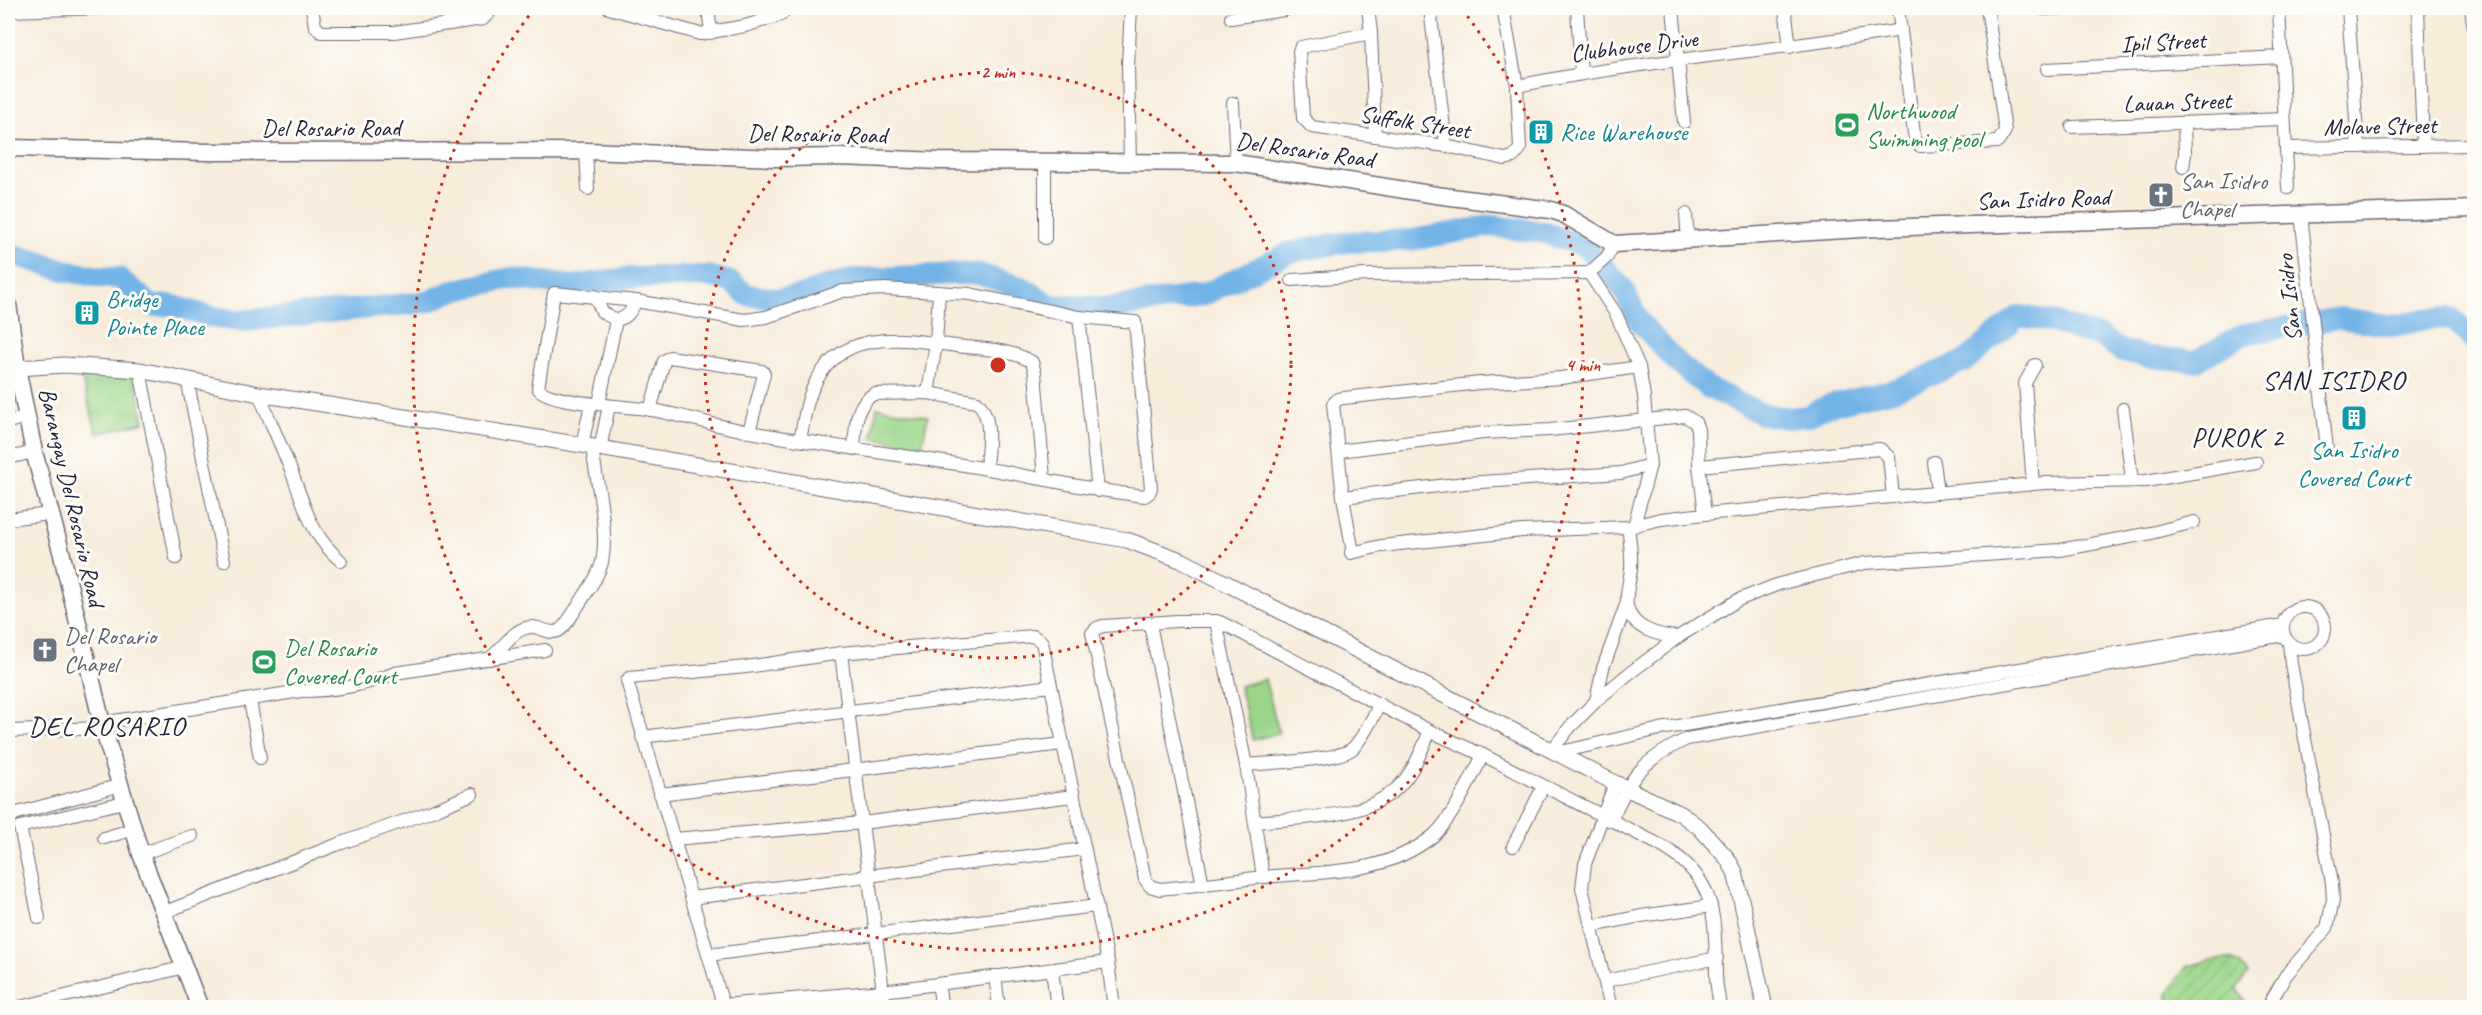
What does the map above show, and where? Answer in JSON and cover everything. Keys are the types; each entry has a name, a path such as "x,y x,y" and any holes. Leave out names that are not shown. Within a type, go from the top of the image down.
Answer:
{"main road":[{"name":"Del Rosario Road","path":"8,148 178,152 586,151 775,158 840,157 1130,164 1186,161 1236,163 1436,195 1551,210 1563,214 1610,251"},
{"name":"San Isidro Road","path":"1610,251 1688,241 1877,228 2475,209"},
{"name":"Barangay Del Rosario Road","path":"8,304 12,364 103,726 141,854 200,1008"}],"street":[{"path":"8,11 100,8"},
{"path":"312,8 317,30 394,32 483,19 491,8"},
{"path":"609,8 641,13 678,30 700,34 775,17 782,14 785,8"},
{"path":"708,8 711,33"},
{"path":"1130,164 1128,65 1131,8"},
{"path":"1232,18 1288,8"},
{"path":"1368,8 1375,136"},
{"path":"1430,8 1446,146"},
{"name":"Suffolk Street","path":"1371,33 1311,44 1302,47 1299,51 1306,123 1312,127 1446,146 1506,159 1517,154 1520,149 1516,86 1503,8"},
{"path":"1576,8 1581,73"},
{"path":"1673,8 1684,122"},
{"path":"1785,8 1790,47"},
{"path":"1898,8 1916,143 1920,146 1998,142 2004,135 1987,8"},
{"path":"2043,9 2076,8"},
{"path":"2279,8 2288,188"},
{"path":"2348,8 2358,147"},
{"path":"2418,8 2423,146"},
{"path":"2471,8 2475,30"},
{"name":"Clubhouse Drive","path":"1516,86 1581,73 1790,47 1901,30"},
{"name":"Ipil Street","path":"2048,69 2281,57"},
{"path":"1233,103 1236,163"},
{"name":"Lauan Street","path":"2072,127 2284,119"},
{"path":"2183,167 2184,124"},
{"name":"Molave Street","path":"2287,148 2475,145"},
{"path":"586,151 588,189"},
{"path":"1045,162 1045,238"},
{"path":"1686,214 1688,241"},
{"name":"San Isidro","path":"2301,214 2327,448"},
{"path":"1292,280 1366,275 1591,272 1610,251"},
{"path":"1591,272 1616,314 1639,367 1647,419 1650,465 1631,526 1631,567 1626,605 1604,668 1596,701"},
{"path":"885,289 970,294 1079,317 1135,322 1151,488 1145,496 1098,491 1044,478 750,432 650,410 599,405 544,394 538,388 554,293 636,301 744,320 766,317 843,291 885,289"},
{"path":"928,393 936,343 939,292"},
{"path":"595,296 602,312 616,320"},
{"path":"616,320 629,314 636,301"},
{"path":"1079,317 1098,491"},
{"path":"489,659 499,652 520,629 533,626 549,632 558,630 567,622 585,595 602,564 604,544 591,447 616,320"},
{"path":"800,439 811,391 822,370 840,354 864,342 881,340 936,343 1020,355 1032,363 1035,373 1044,478"},
{"path":"650,410 664,361 670,357 762,371 764,374 750,432"},
{"path":"12,364 140,370 259,394 591,447 1127,540 1183,561 1554,752 1681,814 1700,828 1727,858 1735,872 1765,1008"},
{"path":"2033,484 2025,383 2035,365"},
{"path":"1639,367 1561,378 1480,383 1338,399 1332,404 1332,410 1351,553 1381,546 1522,531 1631,526 1661,519 1705,514 2033,484 2146,481 2256,462"},
{"path":"140,370 176,558"},
{"path":"187,379 224,561"},
{"path":"854,448 858,411 868,397 874,394 928,393 977,402 983,407 987,423 986,469"},
{"path":"259,394 309,519 324,547 341,561"},
{"path":"591,447 599,405"},
{"path":"2123,409 2132,480"},
{"path":"1339,451 1483,433 1550,430 1685,416 1695,422 1698,429 1699,466 1705,514"},
{"path":"8,422 27,417"},
{"path":"1699,466 1880,449 1889,457 1893,497"},
{"path":"8,458 34,453"},
{"path":"1934,462 1938,494"},
{"path":"1343,497 1465,483 1621,473 1650,465"},
{"path":"8,519 50,514"},
{"path":"1554,752 1570,727 1627,675 1678,637 1738,600 1779,584 1865,563 2060,550 2151,533 2194,522"},
{"path":"1626,605 1629,613 1640,626 1662,636 1678,637"},
{"path":"1216,621 1246,765 1263,877"},
{"path":"1483,755 1463,795 1435,835 1410,852 1371,867 1353,871 1263,877 1160,890 1150,886 1145,879 1092,633 1097,627 1103,626 1216,621 1430,731 1483,755 1676,854 1697,875 1711,899 1720,1008"},
{"path":"1150,624 1203,885"},
{"path":"1554,752 1660,729 2285,634"},
{"path":"1611,1008 1582,888 1582,873 1596,830 1607,819 1621,786 1664,750 1686,739 2285,634"},
{"path":"2267,1008 2286,975 2327,928 2333,900 2332,882 2285,634"},
{"path":"1107,962 883,991 723,1006 627,681 629,678 746,667 841,654 1033,636 1042,642 1096,906 1107,962 1114,1008"},
{"path":"8,731 103,726 301,691 332,691 366,684 395,673 544,650"},
{"path":"841,654 885,1008"},
{"path":"642,737 1051,686"},
{"path":"250,700 260,759"},
{"path":"1246,765 1324,758 1347,752 1361,737 1380,704"},
{"path":"1256,822 1350,811 1370,806 1401,784 1413,768 1430,731"},
{"path":"660,794 1062,744"},
{"path":"1513,846 1543,787"},
{"path":"39,918 12,824 122,794"},
{"path":"165,912 336,845 432,811 471,794"},
{"path":"674,840 862,823 1073,796"},
{"path":"104,838 134,829"},
{"path":"141,854 192,836"},
{"path":"691,898 1084,849"},
{"path":"708,955 1096,906"},
{"path":"1593,926 1641,916 1711,906"},
{"path":"1605,981 1717,958"},
{"path":"15,1008 185,967"},
{"path":"1052,970 1057,1008"},
{"path":"994,976 999,1008"},
{"path":"939,984 942,1008"}],"green space":[{"path":"81,376 135,377 144,422 97,434"},
{"path":"877,407 928,416 922,446 872,438"},
{"path":"1265,679 1279,733 1253,740 1239,686"},
{"path":"2230,959 2241,965 2248,974 2236,989 2245,1000 2238,1007 2168,1007 2168,993 2186,967 2210,960"}],"waterway":[{"path":"8,253 67,271 119,278 152,306 171,305 212,317 241,321 427,302 452,291 511,278 572,286 628,278 709,276 731,282 747,295 778,299 804,295 825,286 856,279 979,274 1024,288 1050,305 1108,308 1203,295 1291,252 1346,242 1411,240 1490,226 1542,232 1584,246 1622,287 1639,321 1674,360 1707,387 1762,414 1789,418 1808,416 1827,406 1893,390 1965,361 2019,316 2050,321 2101,337 2120,350 2147,357 2196,361 2244,334 2340,318 2394,326 2425,319 2452,318 2474,341"}],"place":[{"name":"Northwood Swimming pool","path":"1847,125"},
{"name":"Rice Warehouse","path":"1541,132"},
{"name":"San Isidro Chapel","path":"2161,195"},
{"name":"Bridge Pointe Place","path":"87,313"},
{"name":"San Isidro Covered Court","path":"2354,418"},
{"name":"Del Rosario Chapel","path":"45,650"},
{"name":"Del Rosario Covered Court","path":"264,662"}],"district":[{"name":"SAN ISIDRO","path":"2334,380"},
{"name":"PUROK 2","path":"2238,437"},
{"name":"DEL ROSARIO","path":"107,726"}]}
